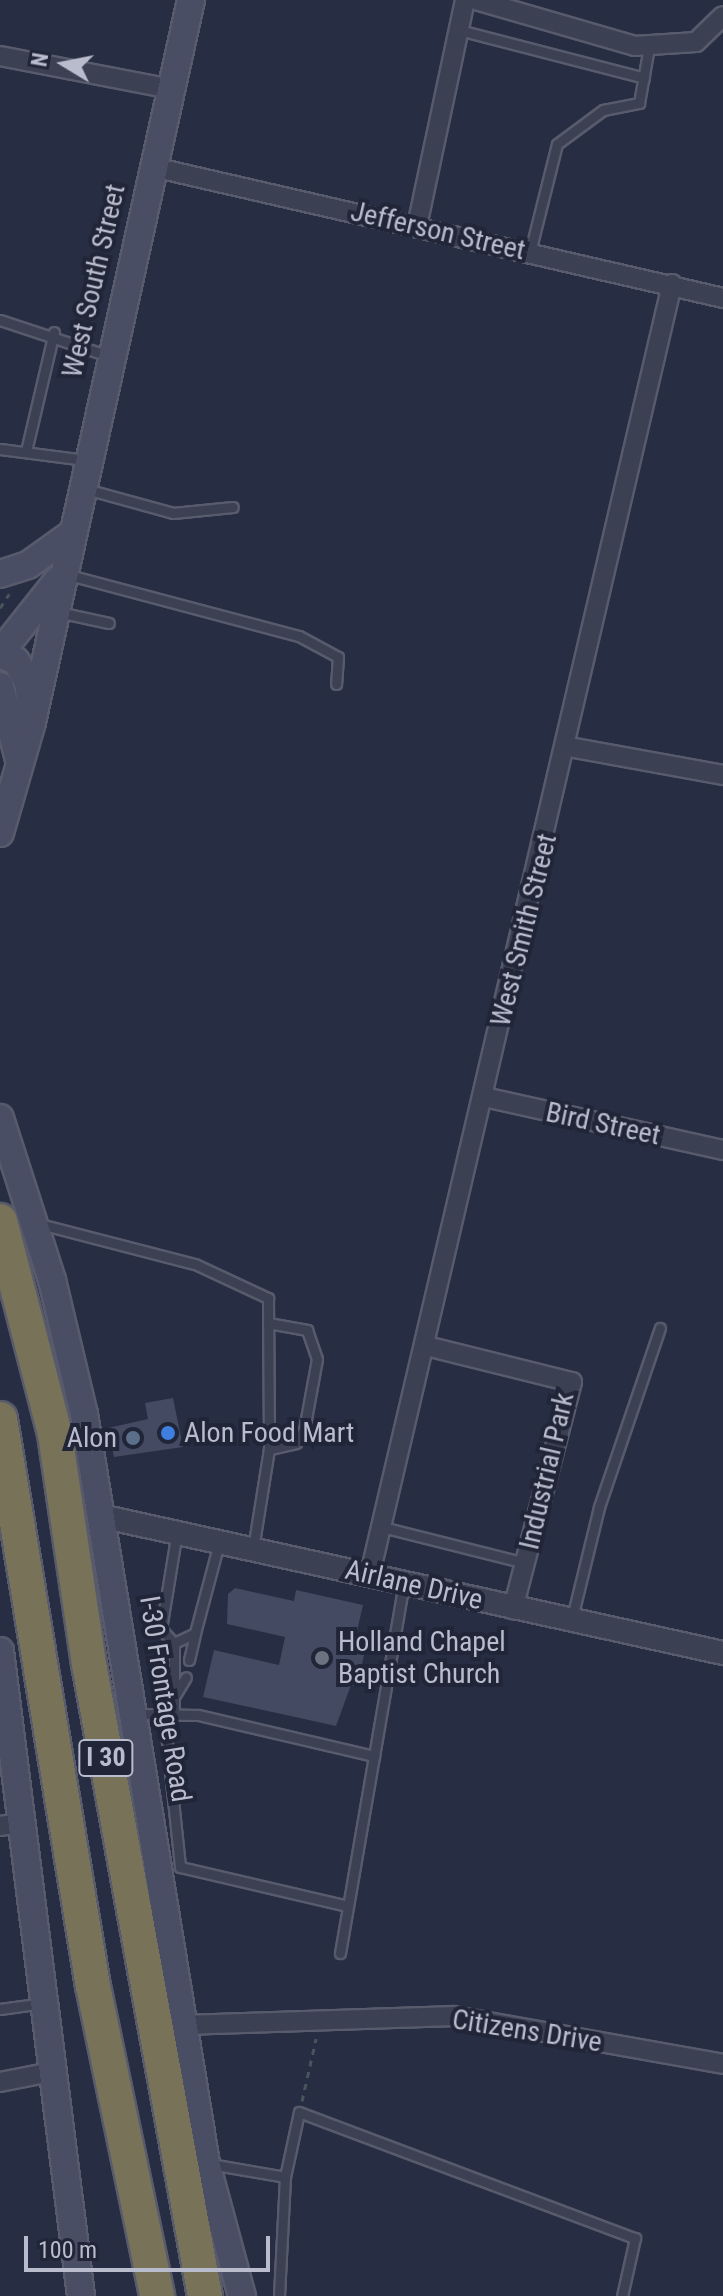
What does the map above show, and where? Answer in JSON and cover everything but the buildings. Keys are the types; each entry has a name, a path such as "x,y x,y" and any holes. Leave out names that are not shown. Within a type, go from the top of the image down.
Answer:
{"highway":[{"name":"I 30","path":"0,1221 55,1434 89,1664 205,2296"},
{"name":"I 30","path":"0,1419 93,1986 157,2296"}],"main road":[{"name":"West South Street","path":"1,824 10,771 32,722 78,487 191,0"},
{"path":"0,574 28,565 70,535"},
{"name":"West South Street","path":"0,653 61,575"},
{"path":"0,653 16,661 28,682 32,722"},
{"name":"West South Street","path":"0,686 10,771"},
{"name":"I-30 Frontage Road","path":"0,1118 34,1222 105,1517 133,1714 206,2163 242,2296"},
{"path":"0,1651 11,1824 47,2003 81,2296"}],"street":[{"path":"417,226 465,0"},
{"path":"476,0 649,47 696,42 723,16"},
{"path":"0,56 171,89"},
{"name":"Jefferson Street","path":"153,167 723,298"},
{"name":"West Smith Street","path":"370,1574 569,747 672,284"},
{"path":"569,747 723,775"},
{"name":"Bird Street","path":"484,1097 723,1150"},
{"name":"Industrial Park","path":"426,1346 572,1382 513,1609"},
{"name":"Airlane Drive","path":"105,1517 176,1537 253,1549 513,1609 723,1653"},
{"name":"Citizens Drive","path":"185,2025 454,2016 723,2064"},
{"path":"0,2082 56,2071"}],"lane":[{"path":"459,30 644,78"},
{"path":"530,252 557,144 603,110 639,103 649,47"},
{"path":"0,320 54,332 64,346 109,356"},
{"path":"27,447 54,332"},
{"path":"0,449 27,447 85,460"},
{"path":"78,487 173,513 233,507"},
{"path":"61,575 299,636 338,657 336,684"},
{"path":"55,611 109,623"},
{"path":"34,1222 195,1264 268,1298 269,1449 253,1549"},
{"path":"268,1323 307,1330 317,1359 304,1430 296,1443 269,1449"},
{"path":"572,1621 599,1507 660,1328"},
{"path":"382,1527 525,1563"},
{"path":"174,1697 174,1643 161,1629 176,1537"},
{"path":"189,1660 219,1542"},
{"path":"340,1953 404,1582"},
{"path":"174,1643 195,1633"},
{"path":"186,1677 174,1697 169,1714 180,1867 348,1906"},
{"path":"133,1714 169,1714 374,1756"},
{"path":"0,2009 47,2003"},
{"path":"279,2296 285,2177 299,2112 635,2238 622,2296"},
{"path":"206,2163 285,2177"}],"path":[{"path":"299,2112 316,2039"}],"place":[{"name":"Alon Food Mart","path":"168,1433"},
{"name":"Alon","path":"133,1438"},
{"name":"Holland Chapel Baptist Church","path":"322,1658"}]}
